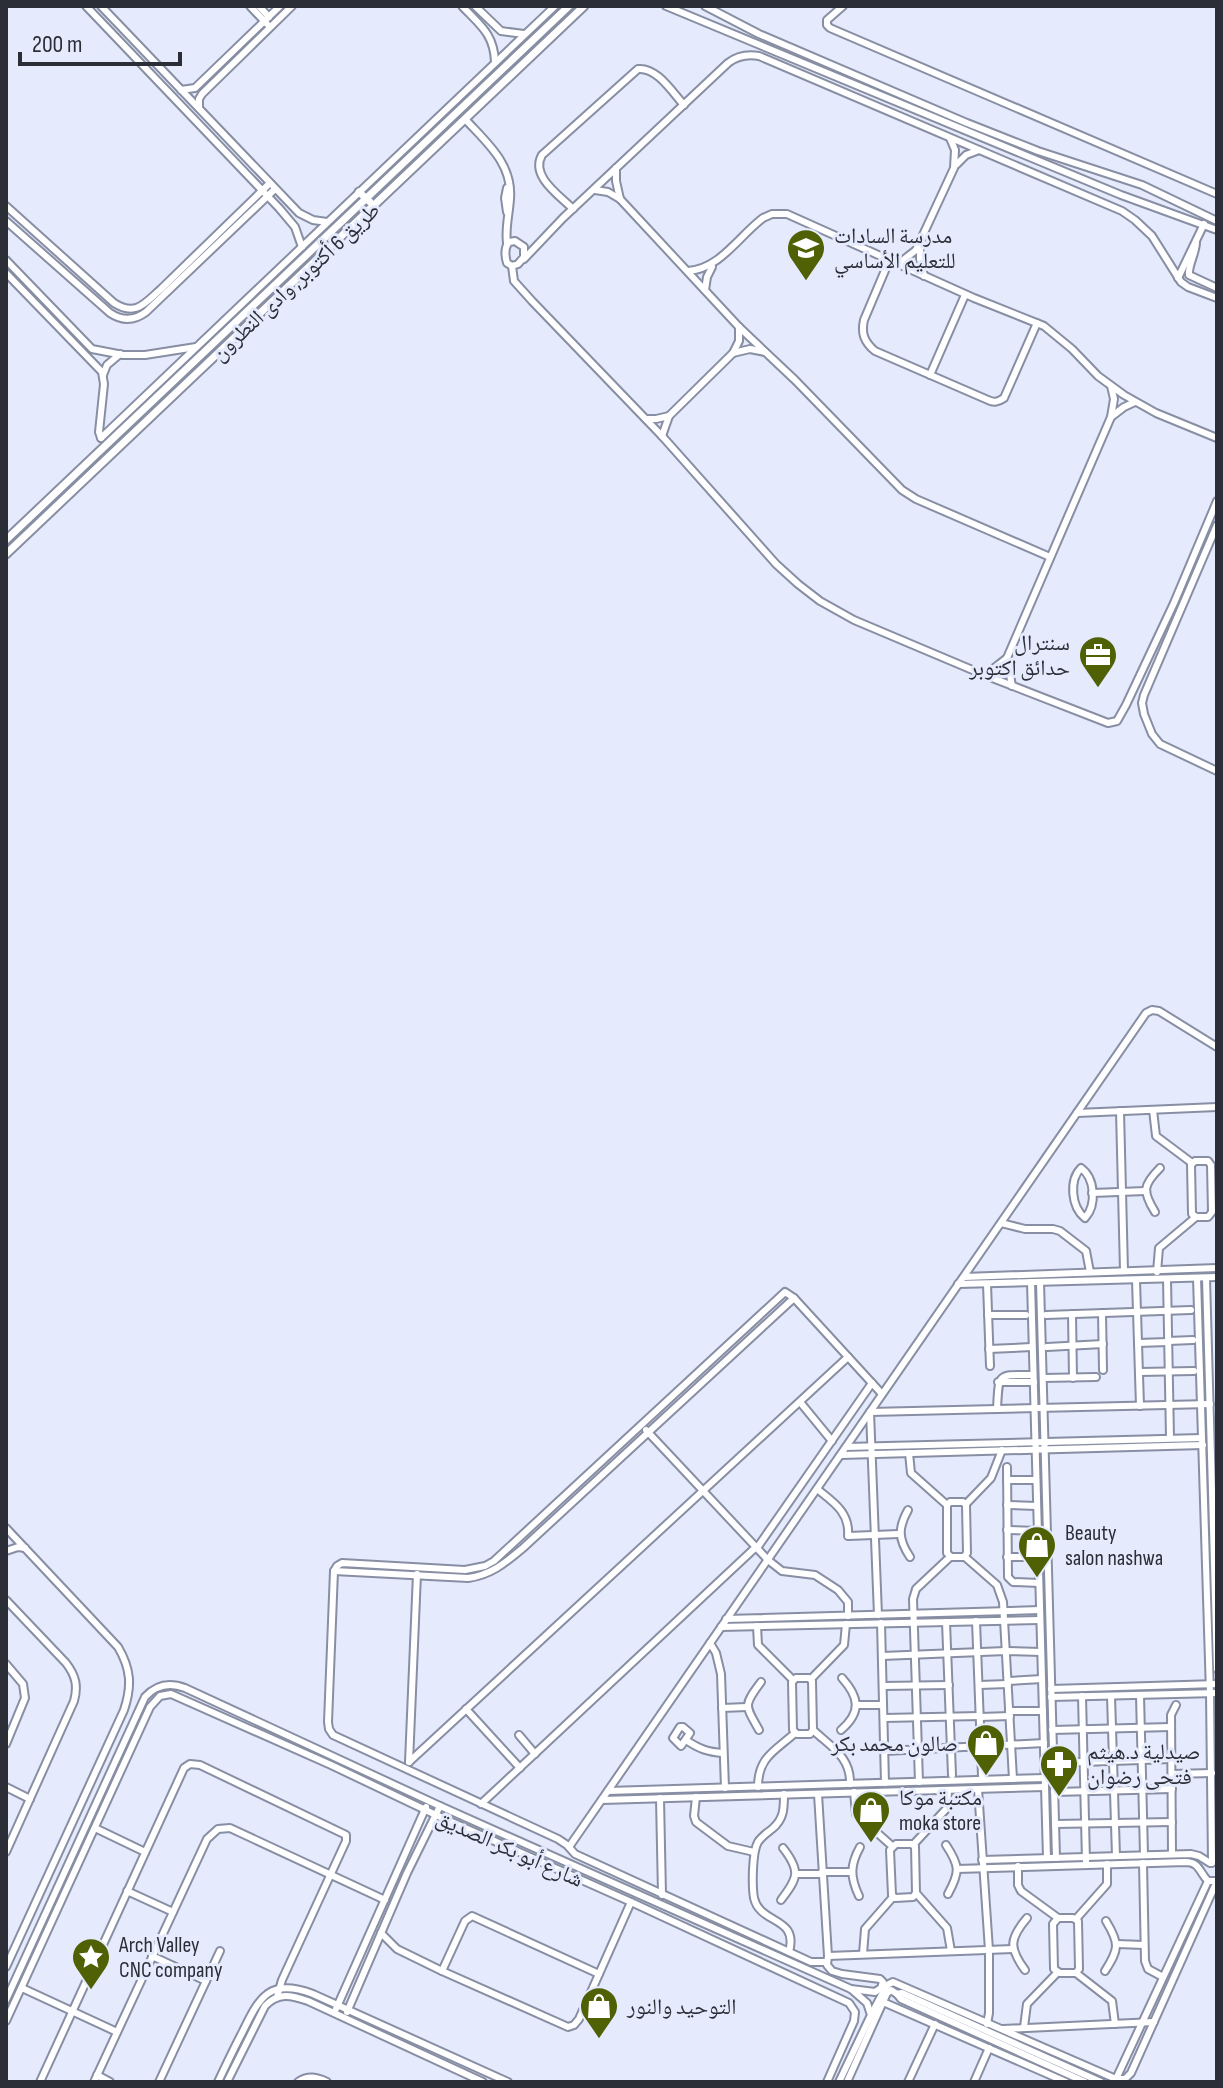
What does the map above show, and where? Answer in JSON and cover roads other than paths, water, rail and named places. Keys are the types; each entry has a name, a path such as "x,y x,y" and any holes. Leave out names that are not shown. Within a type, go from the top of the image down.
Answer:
{"street":[{"path":"86,6 266,193 295,227 302,247"},
{"path":"101,6 287,200 304,216 328,222"},
{"path":"250,6 270,22"},
{"path":"259,6 270,22"},
{"path":"199,108 202,94 270,22 280,6"},
{"path":"181,90 195,88 292,6"},
{"path":"462,6 492,42 495,62"},
{"path":"475,6 501,31 524,34"},
{"path":"6,273 103,375 101,438 555,6"},
{"name":"طريق 6 أكتوبر, وادى النطرون","path":"6,540 569,6"},
{"name":"طريق 6 أكتوبر, وادى النطرون","path":"6,554 584,6"},
{"path":"666,6 1121,195 1217,230"},
{"path":"705,6 759,34 967,123 1038,151 1142,185 1217,221"},
{"path":"843,6 827,20 830,28 1217,194"},
{"path":"480,25 487,18"},
{"path":"518,55 525,62"},
{"path":"512,266 524,259 731,61 743,55 755,55 1129,215 1152,236 1178,278 1188,287 1217,298"},
{"path":"573,209 541,175 538,164 542,155 638,69 653,71 684,105"},
{"path":"465,119 506,169 509,185 505,198 506,259 512,266"},
{"path":"950,138 955,150 954,168"},
{"path":"979,150 966,155 954,168 920,242 910,256 891,262 864,320 863,337 875,351 999,402 1007,393 1037,323"},
{"path":"616,168 620,199"},
{"path":"1121,195 1119,184 1125,179"},
{"path":"1136,200 1142,195 1142,185"},
{"path":"6,221 110,313 128,320 146,312 273,186"},
{"path":"593,190 608,192 620,199 739,327 902,490 916,499 1050,557"},
{"path":"359,192 374,207"},
{"path":"6,206 114,303 125,309 134,309 145,303 266,193"},
{"path":"279,208 287,200"},
{"path":"688,271 713,264 767,216 792,216 965,295 1037,323 1064,342 1098,376 1136,402 1217,438"},
{"path":"1178,278 1204,224"},
{"path":"507,243 542,241"},
{"path":"920,242 924,276"},
{"path":"1196,242 1188,273 1192,278 1217,288"},
{"path":"520,243 524,247 524,259"},
{"path":"1171,267 1186,259"},
{"path":"6,260 96,350 158,355 198,347"},
{"path":"705,290 713,264"},
{"path":"512,266 517,285 662,436 776,564 820,601 854,620 1108,723 1117,721 1174,603 1217,501"},
{"path":"930,375 965,295"},
{"path":"40,308 46,302"},
{"path":"48,316 54,310"},
{"path":"662,436 669,416 733,353 739,341 739,327"},
{"path":"67,336 74,331"},
{"path":"79,348 85,342"},
{"path":"733,353 750,349 766,353"},
{"path":"103,375 107,365 120,354"},
{"path":"982,674 1007,658 1111,417 1114,399 1111,386"},
{"path":"1111,417 1136,402"},
{"path":"645,419 669,416"},
{"path":"1217,525 1142,703 1152,734 1160,744 1217,771"},
{"path":"1007,658 1013,686"},
{"path":"569,1847 1149,1011 1159,1011 1217,1047"},
{"path":"1077,1113 1217,1107"},
{"path":"1153,1110 1156,1136 1192,1163 1209,1162 1217,1155"},
{"path":"1120,1111 1124,1271"},
{"path":"1209,1162 1210,1216"},
{"path":"1192,1163 1192,1212 1196,1217"},
{"path":"1081,1168 1088,1174 1092,1193 1091,1210 1085,1218 1078,1211 1074,1193 1075,1175 1081,1168"},
{"path":"1155,1212 1146,1191 1150,1178 1160,1168"},
{"path":"1092,1193 1146,1191"},
{"path":"1157,1279 1159,1248 1196,1217 1210,1216 1217,1221"},
{"path":"1001,1223 1025,1229 1060,1231 1086,1251 1090,1272"},
{"path":"964,1277 1217,1268"},
{"path":"1062,1282 1063,1273"},
{"path":"958,1284 1217,1277"},
{"path":"1197,1278 1194,1308 1202,1441 1215,1520 1211,1596 1217,1669"},
{"path":"1206,1278 1214,1684 1214,1862"},
{"path":"1167,1279 1170,1438"},
{"path":"1136,1280 1140,1406"},
{"path":"1031,1282 1045,1787 1052,1858"},
{"path":"1040,1282 1055,1824 1052,1858"},
{"path":"987,1284 990,1366"},
{"path":"417,1571 475,1569 494,1561 782,1294 789,1293 794,1298 882,1394"},
{"path":"794,1298 523,1548 493,1572 468,1578 342,1563 337,1566 334,1571 329,1729 333,1735 408,1766 558,1839 575,1854 811,1962 863,1954 1013,1949"},
{"path":"1046,1315 1207,1306"},
{"path":"1102,1313 1103,1370"},
{"path":"1072,1314 1073,1378"},
{"path":"988,1315 1026,1315"},
{"path":"1138,1343 1193,1340"},
{"path":"1047,1347 1103,1344"},
{"path":"1208,1345 1217,1345"},
{"path":"989,1349 1032,1347"},
{"path":"1208,1355 1217,1355"},
{"path":"408,1766 848,1357"},
{"path":"1139,1372 1194,1371"},
{"path":"997,1409 1001,1377 1034,1379"},
{"path":"1043,1378 1096,1377"},
{"path":"481,1804 756,1548 872,1383"},
{"path":"800,1402 832,1441"},
{"path":"870,1412 1210,1404"},
{"path":"870,1412 878,1615"},
{"path":"641,1424 768,1560 782,1571 815,1575 838,1590 848,1602 848,1616"},
{"path":"1044,1446 1170,1438 1202,1441"},
{"path":"841,1455 872,1450 1202,1441"},
{"path":"846,1447 909,1453 946,1448 1002,1450 1035,1446"},
{"path":"965,1557 966,1504 991,1478 1002,1450"},
{"path":"909,1453 911,1473 947,1505 947,1553 950,1557"},
{"path":"1007,1467 1007,1574 1011,1581 1039,1583"},
{"path":"1007,1480 1036,1480"},
{"path":"817,1489 843,1511 849,1527 848,1536 899,1534"},
{"path":"947,1505 950,1502 966,1504"},
{"path":"1007,1505 1037,1506"},
{"path":"908,1510 899,1534 910,1557"},
{"path":"1007,1530 1038,1531"},
{"path":"6,1967 130,1694 126,1661 118,1647 7,1532"},
{"path":"1038,1544 1047,1543"},
{"path":"6,1551 25,1548"},
{"path":"919,1782 913,1599 916,1589 950,1557 965,1557 997,1585 1001,1593 1013,1779"},
{"path":"1007,1557 1039,1557"},
{"path":"408,1766 417,1571"},
{"path":"6,1600 66,1663 76,1681 74,1701 30,1799 9,1837 6,1852"},
{"path":"6,1616 14,1609"},
{"path":"721,1627 848,1616 1040,1610"},
{"path":"935,1613 935,1622"},
{"path":"726,1619 846,1624 1040,1620"},
{"path":"976,1621 982,1776"},
{"path":"946,1622 952,1775"},
{"path":"881,1623 885,1783"},
{"path":"846,1624 844,1645 811,1679 813,1730 846,1762 850,1784"},
{"path":"757,1626 758,1645 793,1680 795,1733"},
{"path":"1041,1643 1050,1642"},
{"path":"710,1643 719,1663 725,1788"},
{"path":"882,1656 1041,1652"},
{"path":"6,1664 20,1678 25,1698 6,1744"},
{"path":"841,1730 852,1719 856,1705 853,1691 842,1678"},
{"path":"793,1680 811,1679"},
{"path":"979,1685 1042,1679"},
{"path":"759,1730 747,1707 751,1694 761,1682"},
{"path":"1051,1693 1111,1696 1214,1684"},
{"path":"6,2021 150,1707 163,1695 163,1685"},
{"path":"6,2000 145,1697 163,1685 178,1685 440,1806 851,1989 875,1992 881,1988 883,1982 880,1979 835,1972 828,1967 818,1794"},
{"path":"883,1686 949,1685"},
{"path":"1136,1692 1142,1790 1144,1945 1146,1965 1163,1977"},
{"path":"1051,1693 1214,1693"},
{"name":"شارع أبو بكر الصديق","path":"163,1695 177,1695 849,2003 855,2012 854,2021 834,2066"},
{"path":"1082,1696 1086,1860"},
{"path":"1111,1696 1116,1856"},
{"path":"856,1705 883,1705"},
{"path":"1172,1854 1171,1715 1176,1705"},
{"path":"221,1715 225,1706"},
{"path":"722,1708 747,1707"},
{"path":"466,1709 520,1768"},
{"path":"884,1718 1043,1711"},
{"path":"1052,1730 1171,1727"},
{"path":"766,1795 758,1775 762,1763 795,1733 811,1734 813,1730"},
{"path":"519,1735 535,1754"},
{"path":"686,1740 697,1748 723,1753"},
{"path":"296,1749 300,1741"},
{"path":"885,1751 1044,1743"},
{"path":"331,1765 334,1757"},
{"path":"1053,1763 1171,1759"},
{"path":"40,2082 184,1768 190,1764 196,1763 345,1834 346,1841 277,1997"},
{"path":"1172,1774 1212,1773"},
{"path":"608,1791 1045,1778"},
{"path":"107,1779 115,1783"},
{"path":"936,1781 936,1790"},
{"path":"6,1787 30,1799"},
{"path":"602,1800 1045,1787"},
{"path":"978,1789 989,1950 987,2024"},
{"path":"1054,1792 1172,1789"},
{"path":"948,1790 945,1811 913,1845 916,1893 947,1928 951,1951"},
{"path":"854,1792 856,1814 892,1846"},
{"path":"784,1794 781,1819 761,1837 754,1852 754,1899 763,1912 787,1929 791,1939 789,1952"},
{"path":"696,1797 696,1822 728,1846 754,1852"},
{"path":"660,1798 662,1895"},
{"path":"334,2014 429,1800"},
{"path":"343,2019 440,1806"},
{"path":"1055,1824 1172,1822"},
{"path":"95,1828 145,1852"},
{"path":"110,2082 95,2079 207,1839 218,1829 230,1828 385,1900"},
{"path":"892,1846 913,1845"},
{"path":"946,1845 956,1860 957,1869 948,1894"},
{"path":"892,1846 893,1897"},
{"path":"982,1863 1018,1866 1116,1856 1143,1859 1194,1857 1206,1854 1212,1846"},
{"path":"859,1896 851,1872 860,1847"},
{"path":"781,1900 791,1888 796,1874 793,1861 783,1848"},
{"path":"957,1869 982,1863 1052,1858 1107,1864 1172,1854 1214,1862"},
{"path":"1194,1857 1208,1881"},
{"path":"1203,1872 1214,1862"},
{"path":"1076,1919 1107,1884 1107,1864"},
{"path":"1018,1866 1021,1891 1058,1918 1076,1919"},
{"path":"66,1868 75,1872"},
{"path":"399,1869 407,1873"},
{"path":"796,1874 851,1872"},
{"path":"590,1884 595,1874"},
{"path":"839,2082 871,2015 891,1982 1116,2079 1125,2079 1131,2073 1217,1881 1208,1881"},
{"path":"1116,2079 1208,1881"},
{"path":"127,1891 173,1912"},
{"path":"863,1954 865,1929 893,1897 913,1897 916,1893"},
{"path":"381,1933 397,1949 568,2027 579,2019 631,1902"},
{"path":"675,1923 680,1913"},
{"path":"442,1971 465,1921 472,1916 599,1974"},
{"path":"1025,1970 1015,1956 1013,1939 1027,1918"},
{"path":"1057,1973 1054,1969 1053,1924 1058,1918"},
{"path":"1076,1919 1079,1967 1076,1973"},
{"path":"1105,1971 1114,1958 1117,1944 1106,1921"},
{"path":"1117,1944 1144,1945"},
{"path":"364,1947 397,1949"},
{"path":"159,2082 220,1951"},
{"path":"152,1956 206,1981"},
{"path":"21,1968 29,1971"},
{"path":"1024,2027 1026,2005 1057,1973 1076,1973 1112,2001 1115,2024"},
{"path":"227,2082 228,2070 258,2002 264,1995 289,1987 303,1990 508,2082"},
{"path":"22,1988 117,2032"},
{"path":"851,1989 867,2003 871,2015"},
{"path":"847,2082 889,1991 902,1993 1085,2082"},
{"path":"897,1994 989,2048 1066,2082"},
{"path":"218,2082 269,2002 277,1997 294,1996 480,2081 482,2070"},
{"path":"883,2002 935,2024 1101,2082"},
{"path":"999,2029 1154,2022"},
{"path":"908,2082 935,2024"},
{"path":"396,2042 400,2033"},
{"path":"418,2052 422,2043"},
{"path":"974,2082 989,2048"},
{"path":"827,2082 834,2066 845,2071"},
{"path":"1042,2082 1046,2073"},
{"path":"298,2082 312,2077 327,2082"}],"place":[{"name":"مدرسة السادات للتعليم الأساسي","path":"806,282"},
{"name":"سنترال حدائق اكتوبر","path":"1098,689"},
{"name":"Beauty salon nashwa","path":"1037,1579"},
{"name":"صالون محمد بكر","path":"986,1777"},
{"name":"صيدلية د.هيثم فتحى رضوان","path":"1059,1798"},
{"name":"مكتبة موكا moka store","path":"871,1844"},
{"name":"Arch Valley CNC company","path":"91,1991"},
{"name":"التوحيد والنور","path":"599,2040"}]}
